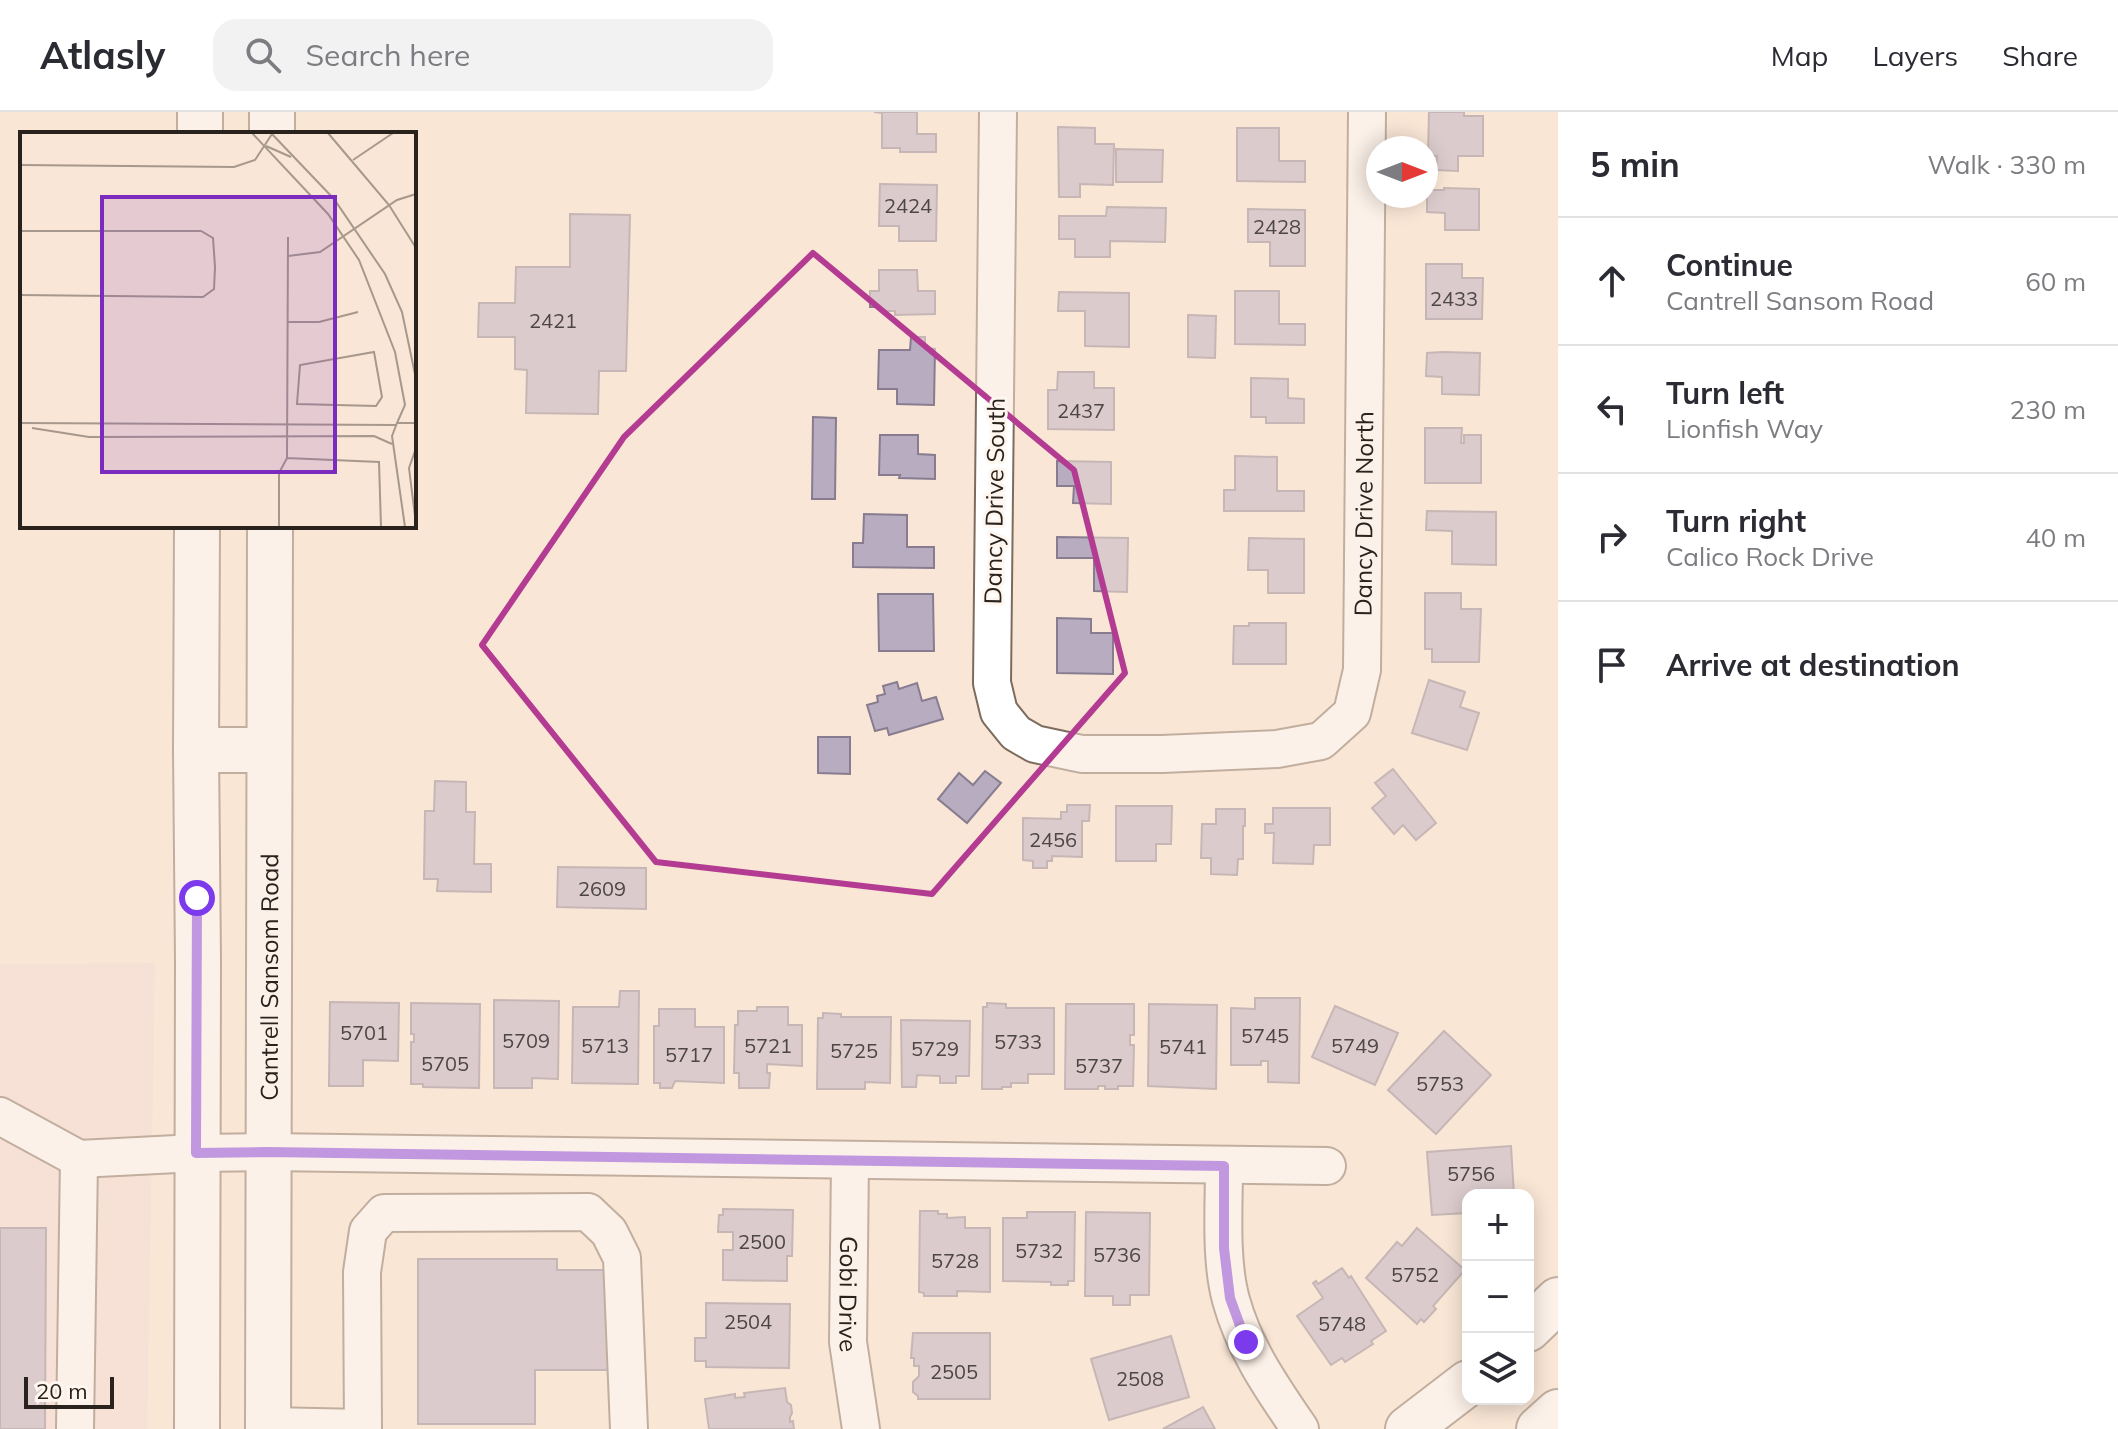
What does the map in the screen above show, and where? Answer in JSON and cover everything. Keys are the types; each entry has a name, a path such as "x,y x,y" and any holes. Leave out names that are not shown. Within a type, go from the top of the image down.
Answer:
{"main road":[{"path":"197,528 197,1429"},
{"name":"Cantrell Sansom Road","path":"268,1428 270,528"},
{"path":"196,750 269,750"},
{"path":"1534,1323 1558,1300"},
{"path":"1408,1429 1462,1388"},
{"path":"1539,1429 1558,1412"}],"street":[{"name":"Dancy Drive South","path":"998,112 992,683 999,712 1016,733 1035,744 1082,754 1162,754"},
{"name":"Dancy Drive North","path":"1162,754 1277,749 1321,741 1352,713 1362,670 1367,112"},
{"path":"0,1116 79,1159 267,1152 1327,1166"},
{"path":"588,1212 590,1156"},
{"path":"75,1429 79,1159"},
{"name":"Gobi Drive","path":"850,1160 848,1342 861,1429"},
{"path":"1224,1166 1224,1248 1230,1298 1246,1342 1266,1379 1300,1429"},
{"path":"268,1428 363,1429 362,1272 368,1231 384,1213 588,1212 609,1232 622,1258 629,1429"}],"highlighted area":[{"path":"813,253 1074,470 1125,673 932,894 656,862 482,645 624,437"}],"shaded area":[{"path":"155,963 147,1429 0,1429 0,964"}],"building":[{"path":"874,112 917,112 917,134 936,134 936,152 900,152 900,148 882,148 882,113"},
{"path":"1429,112 1464,112 1464,116 1483,116 1483,156 1458,156 1458,171 1438,170 1438,136 1428,136"},
{"path":"1058,127 1095,128 1095,144 1114,144 1113,185 1080,184 1080,197 1059,197"},
{"path":"1237,128 1279,128 1279,161 1305,161 1305,182 1237,181"},
{"path":"1116,149 1163,150 1162,182 1116,182"},
{"path":"880,184 937,185 936,241 899,241 899,226 879,226"},
{"path":"1479,189 1479,230 1445,230 1445,213 1427,212 1427,208 1438,208 1438,190"},
{"path":"1107,207 1166,208 1165,242 1110,241 1110,257 1075,257 1075,239 1059,239 1059,216 1106,216"},
{"path":"1248,209 1305,210 1305,266 1270,266 1270,242 1248,242"},
{"path":"570,214 630,215 626,371 599,371 598,414 526,413 527,370 515,369 515,337 478,337 479,303 515,303 516,267 570,267"},
{"path":"1426,264 1462,264 1462,278 1483,278 1482,319 1426,319"},
{"path":"879,270 917,270 918,291 935,291 935,314 895,315 895,311 870,307 870,291 879,291"},
{"path":"1235,291 1279,291 1279,324 1305,324 1305,345 1235,344"},
{"path":"1059,292 1129,293 1129,347 1085,346 1085,311 1058,311"},
{"path":"1188,315 1216,316 1215,358 1188,357"},
{"path":"911,337 925,337 925,348 935,349 934,405 897,404 897,389 878,389 879,350 910,350"},
{"path":"1427,353 1480,353 1479,395 1442,394 1442,377 1426,376"},
{"path":"1058,372 1094,372 1094,388 1114,388 1114,430 1048,429 1048,390 1057,390"},
{"path":"1251,378 1288,379 1288,398 1304,399 1304,423 1266,423 1266,417 1251,417"},
{"path":"813,417 836,418 835,499 812,499"},
{"path":"1425,428 1462,428 1461,443 1464,443 1464,435 1481,435 1481,483 1425,483"},
{"path":"880,435 918,435 918,454 935,455 935,479 879,475"},
{"path":"1235,456 1277,457 1277,491 1304,491 1304,511 1224,511 1224,490 1235,490"},
{"path":"1057,461 1111,462 1111,504 1073,503 1074,486 1057,486"},
{"path":"1427,511 1496,512 1496,565 1452,564 1452,531 1426,530"},
{"path":"864,514 907,515 907,547 934,547 934,568 853,567 853,543 863,543"},
{"path":"1057,537 1128,538 1127,592 1094,591 1094,558 1057,558"},
{"path":"1249,538 1304,539 1304,593 1268,593 1268,570 1248,570"},
{"path":"1425,593 1461,593 1461,609 1481,609 1479,662 1432,662 1432,649 1425,649"},
{"path":"878,594 933,594 934,651 879,651"},
{"path":"1057,618 1091,619 1091,633 1113,633 1113,674 1057,673"},
{"path":"1249,623 1286,623 1286,664 1233,664 1234,626 1249,626"},
{"path":"1429,680 1465,692 1460,707 1479,713 1467,750 1412,733"},
{"path":"897,682 899,689 917,683 922,701 936,697 943,719 889,735 887,728 875,731 867,705 878,702 877,696 885,694 883,686"},
{"path":"818,737 850,737 850,774 818,773"},
{"path":"1393,769 1436,823 1416,840 1403,825 1394,834 1372,808 1386,796 1375,783"},
{"path":"985,771 1001,783 967,823 938,799 959,773 973,785"},
{"path":"435,781 466,782 466,812 475,812 474,864 491,864 491,892 437,891 438,879 424,879 425,811 434,811"},
{"path":"1067,805 1090,805 1089,821 1082,821 1082,857 1052,856 1052,861 1047,861 1047,868 1033,868 1033,861 1023,860 1023,818 1061,819 1061,812 1067,812"},
{"path":"1116,806 1172,806 1171,844 1156,844 1156,861 1116,861"},
{"path":"1273,808 1330,808 1330,845 1314,845 1313,864 1273,863 1274,833 1265,833 1265,824 1273,824"},
{"path":"1216,809 1245,809 1243,859 1238,859 1237,875 1211,874 1211,858 1201,858 1202,824 1216,824"},
{"path":"558,867 646,868 646,909 557,907"},
{"path":"620,991 639,991 638,1084 572,1083 573,1007 619,1007"},
{"path":"1255,998 1300,998 1299,1083 1268,1082 1268,1061 1261,1061 1261,1065 1231,1065 1231,1008 1255,1009"},
{"path":"494,1000 559,1001 558,1079 532,1078 532,1088 494,1088"},
{"path":"330,1002 399,1003 398,1061 363,1060 363,1086 329,1086"},
{"path":"411,1003 480,1004 479,1088 411,1084 411,1042 414,1042 414,1034 411,1034"},
{"path":"987,1003 1006,1004 1006,1008 1054,1008 1054,1074 1028,1074 1028,1083 1011,1083 1011,1087 1002,1089 982,1089 983,1007 987,1007"},
{"path":"1066,1004 1134,1004 1134,1035 1130,1035 1130,1045 1134,1045 1133,1086 1065,1089"},
{"path":"1149,1004 1217,1005 1216,1089 1148,1086"},
{"path":"1335,1006 1398,1033 1375,1085 1312,1057"},
{"path":"757,1007 788,1007 788,1025 802,1025 802,1066 767,1064 769,1088 739,1088 739,1073 734,1073 738,1011 757,1011"},
{"path":"659,1009 695,1009 695,1027 724,1027 724,1083 675,1081 672,1088 660,1088 660,1083 654,1083 654,1026 659,1026"},
{"path":"823,1013 841,1014 841,1017 891,1017 890,1083 865,1082 865,1089 817,1089 818,1018 823,1018"},
{"path":"901,1020 970,1021 969,1076 956,1076 956,1083 940,1083 940,1076 917,1075 916,1087 902,1087"},
{"path":"1444,1031 1491,1075 1436,1134 1388,1090"},
{"path":"1511,1146 1514,1189 1462,1189 1462,1213 1432,1215 1427,1152"},
{"path":"723,1209 793,1210 792,1256 787,1256 787,1281 723,1280 723,1250 733,1250 733,1232 718,1232 719,1215 723,1215"},
{"path":"920,1211 938,1211 938,1214 947,1214 947,1218 965,1217 965,1228 990,1228 990,1292 957,1291 957,1296 924,1296 919,1292"},
{"path":"1027,1212 1075,1212 1074,1281 1068,1281 1068,1285 1003,1281 1003,1218 1027,1218"},
{"path":"1086,1212 1150,1213 1149,1295 1130,1295 1130,1305 1113,1305 1113,1296 1085,1296"},
{"path":"0,1228 46,1228 45,1429 0,1429"},
{"path":"1417,1228 1462,1267 1462,1273 1433,1306 1436,1309 1424,1322 1421,1319 1417,1324 1366,1278 1397,1242 1402,1246"},
{"path":"418,1259 557,1259 557,1270 609,1270 609,1370 535,1370 535,1424 418,1424"},
{"path":"1342,1268 1349,1278 1351,1276 1386,1331 1371,1341 1373,1344 1345,1362 1342,1358 1331,1365 1297,1316 1323,1298 1313,1283 1316,1281 1318,1284"},
{"path":"706,1303 790,1304 789,1368 706,1367 706,1361 695,1361 695,1338 706,1338"},
{"path":"913,1333 990,1333 990,1399 918,1399 913,1392 919,1366 914,1366 914,1358 911,1358"},
{"path":"1171,1336 1189,1397 1109,1420 1091,1359"},
{"path":"785,1388 787,1402 791,1405 790,1422 793,1421 794,1429 709,1429 705,1399 735,1394 735,1398 745,1397 744,1393"},
{"path":"1203,1407 1215,1429 1163,1429"}],"route":[{"path":"197,898 196,1153 1224,1166 1224,1248 1230,1298 1246,1342"}]}
